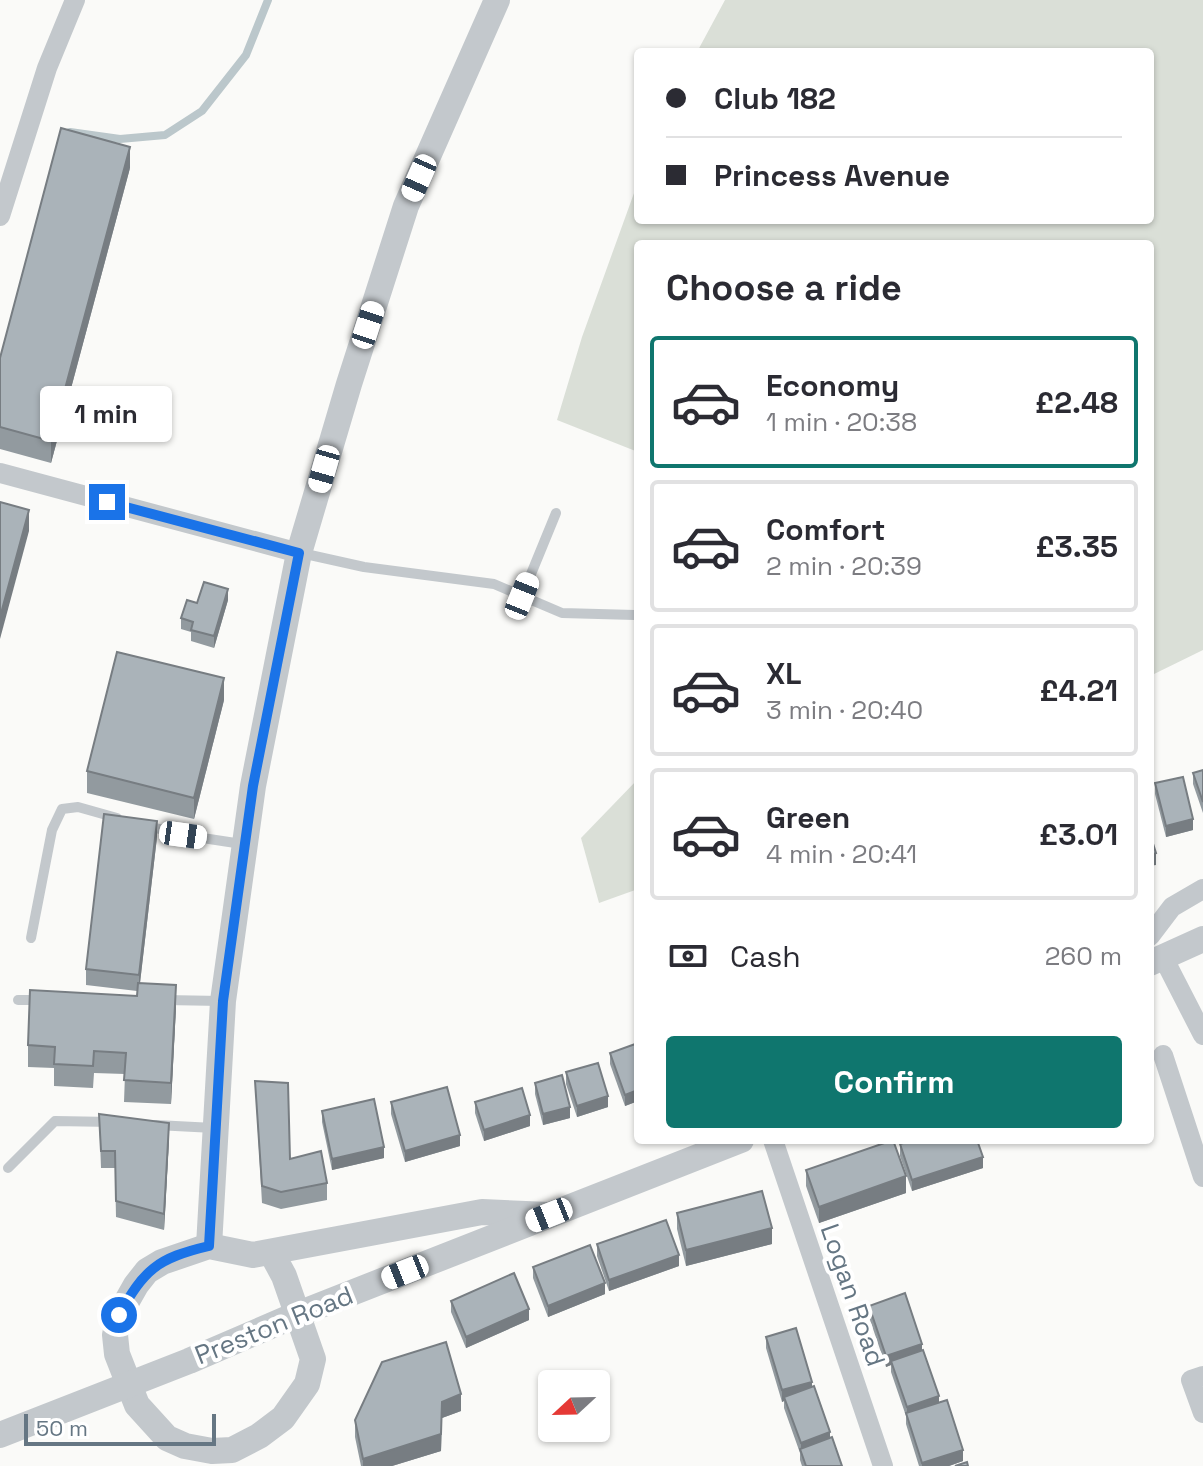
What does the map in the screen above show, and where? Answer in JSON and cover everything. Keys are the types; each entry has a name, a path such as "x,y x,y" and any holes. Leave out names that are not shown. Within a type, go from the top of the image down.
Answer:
{"street":[{"path":"0,216 47,68 75,0"},
{"path":"271,1252 284,1276 313,1359 307,1384 283,1418 234,1458 185,1446 167,1438 137,1405 128,1385 117,1354 115,1335 119,1315 147,1271 209,1246 223,1001 253,786 299,553 406,206 497,0"},
{"path":"0,473 299,553"},
{"path":"1154,952 1172,907 1203,889"},
{"path":"1154,952 1203,939"},
{"path":"1154,952 1203,1035"},
{"path":"1163,1055 1203,1177"},
{"name":"Preston Road","path":"0,1435 731,1144"},
{"name":"Logan Road","path":"774,1144 883,1466"},
{"name":"Preston Road","path":"209,1246 253,1255 482,1212 549,1215"},
{"path":"1203,1376 1191,1380 1203,1413"}],"lane":[{"path":"522,596 556,513"},
{"path":"299,553 364,567 494,584 562,613 634,615"},
{"path":"31,938 52,830 62,809 78,807 123,819"},
{"path":"138,823 183,835 245,844"},
{"path":"18,1000 49,1000"},
{"path":"160,1000 223,1001"},
{"path":"8,1168 55,1121 122,1123"},
{"path":"138,1124 214,1128"}],"shaded area":[{"path":"725,0 1203,0 1203,650 1154,674 1154,240 634,240 634,450 557,420 582,337 634,193 634,224 1154,224 1154,48 699,48"},
{"path":"634,783 634,890 599,903 581,838"}],"building":[{"path":"61,128 130,147 51,441 0,427 0,358"},
{"path":"0,502 29,510 0,617"},
{"path":"204,582 228,589 214,636 191,630 193,622 181,618 187,600 197,603"},
{"path":"117,652 224,678 194,798 87,771"},
{"path":"1203,770 1203,802 1193,773"},
{"path":"1183,777 1193,819 1166,826 1155,783"},
{"path":"104,814 157,821 139,975 86,969"},
{"path":"138,983 176,985 171,1083 124,1080 126,1053 94,1051 93,1066 54,1064 55,1047 28,1045 30,990 137,996"},
{"path":"634,1044 634,1092 625,1095 610,1053"},
{"path":"598,1063 608,1096 577,1106 566,1072"},
{"path":"562,1075 570,1107 543,1114 535,1083"},
{"path":"255,1081 288,1083 290,1159 321,1151 327,1183 281,1192 262,1186"},
{"path":"447,1087 460,1135 405,1151 391,1102"},
{"path":"522,1088 530,1115 484,1130 475,1102"},
{"path":"374,1099 384,1147 332,1159 322,1111"},
{"path":"99,1114 169,1123 164,1214 116,1201 115,1151 101,1151"},
{"path":"881,1144 894,1144 906,1176 819,1207 806,1170"},
{"path":"900,1144 978,1144 983,1157 912,1180"},
{"path":"762,1191 772,1228 686,1250 677,1213"},
{"path":"666,1220 679,1255 609,1280 597,1244"},
{"path":"590,1245 605,1283 548,1306 533,1267"},
{"path":"514,1273 529,1309 466,1337 451,1301"},
{"path":"905,1293 922,1344 886,1356 869,1306"},
{"path":"796,1328 812,1382 782,1390 766,1337"},
{"path":"446,1342 461,1394 442,1402 441,1434 363,1459 355,1420 382,1362"},
{"path":"923,1350 939,1396 907,1407 891,1361"},
{"path":"814,1386 830,1432 801,1443 784,1397"},
{"path":"947,1400 963,1450 922,1463 906,1413"},
{"path":"832,1437 842,1466 806,1466 800,1449"}],"waterway":[{"path":"70,132 120,139 165,135 202,111 246,55 268,0"}],"route":[{"path":"107,502 299,553 253,786 223,1001 209,1246 194,1249 147,1271 119,1315"}]}
